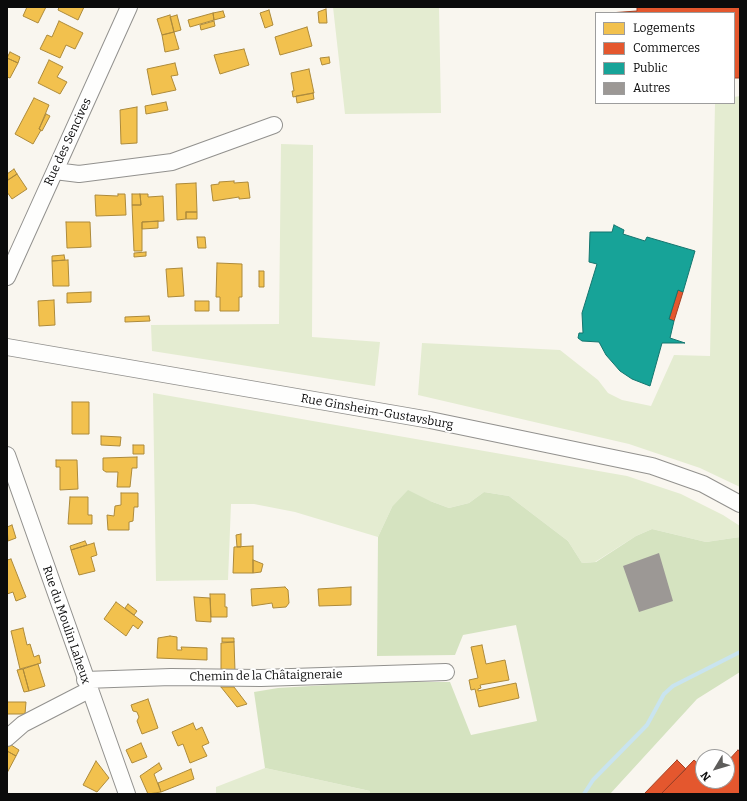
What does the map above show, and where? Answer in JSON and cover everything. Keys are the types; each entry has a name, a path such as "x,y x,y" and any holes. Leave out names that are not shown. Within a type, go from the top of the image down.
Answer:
{"street":[{"name":"Rue des Sencives","path":"7,277 129,7"},
{"path":"55,171 79,174 172,162 274,125"},
{"name":"Rue Ginsheim-Gustavsburg","path":"7,347 430,420 652,466 703,484 740,504"},
{"name":"Rue du Moulin Laheux","path":"7,455 87,685 127,794"},
{"name":"Chemin de la Châtaigneraie","path":"87,685 171,677 261,678 446,672"},
{"path":"7,738 23,724 87,685"}],"green space":[{"path":"333,7 439,7 441,113 345,114"},
{"path":"740,96 740,487 700,468 629,444 418,395 422,343 560,350 598,380 608,393 622,400 651,406 674,355 710,356 715,104 735,104 735,97"},
{"path":"281,144 313,145 312,337 380,342 375,386 152,351 151,325 279,324"},
{"path":"153,393 627,476 681,494 723,515 740,526 740,537 706,542 652,529 636,536 595,562 582,563 568,541 509,496 484,492 469,503 449,508 430,501 392,507 378,537 295,512 254,504 231,504 228,580 156,581"},
{"path":"408,490 430,501 449,508 469,503 484,492 509,496 568,541 582,563 596,562 636,536 652,529 706,542 740,537 740,672 697,699 610,794 370,794 370,791 265,768 254,692 278,688 378,682 450,682 471,735 537,721 516,625 463,635 455,655 377,656 378,537 392,507"},
{"path":"265,768 370,791 370,794 216,794 216,787"}],"building: Logements":[{"path":"27,7 46,7 38,23 23,16"},
{"path":"59,7 84,7 78,20 58,10"},
{"path":"326,9 327,23 319,23 318,12"},
{"path":"269,10 273,25 265,28 260,13"},
{"path":"223,11 225,17 214,20 213,13"},
{"path":"213,13 214,20 190,27 188,20"},
{"path":"170,15 174,32 162,35 157,19"},
{"path":"177,15 181,30 174,32 170,17"},
{"path":"59,21 83,33 75,49 66,45 60,58 40,49 47,35 52,37"},
{"path":"214,21 215,26 201,30 200,25"},
{"path":"307,27 312,46 280,55 275,37"},
{"path":"174,32 179,49 165,52 162,35"},
{"path":"244,49 249,65 220,74 214,55"},
{"path":"10,52 20,57 18,63 7,58"},
{"path":"329,57 330,63 322,65 320,58"},
{"path":"7,58 18,63 10,78 7,77"},
{"path":"49,60 63,67 57,77 67,82 60,94 38,83"},
{"path":"175,63 178,75 171,76 176,90 152,95 147,69"},
{"path":"309,69 314,93 293,97 292,91 294,91 291,73"},
{"path":"313,93 314,99 297,103 296,96"},
{"path":"34,98 49,105 39,129 41,130 33,144 15,134"},
{"path":"166,102 168,110 146,114 145,106"},
{"path":"137,107 137,143 121,144 120,110"},
{"path":"46,114 50,116 42,131 39,129"},
{"path":"14,169 17,174 8,180 7,174"},
{"path":"17,174 27,189 12,199 7,192 7,178 8,180"},
{"path":"234,181 234,183 248,182 250,198 239,199 239,197 213,201 211,185 219,184 219,182"},
{"path":"196,183 197,212 186,212 186,219 177,220 176,184"},
{"path":"118,194 125,194 126,215 96,216 95,195 118,196"},
{"path":"132,194 140,194 141,205 132,205"},
{"path":"140,194 148,194 148,197 163,196 164,221 142,222 142,251 134,251 132,205 141,205"},
{"path":"186,212 197,212 197,219 186,219"},
{"path":"158,221 158,228 142,229 142,222"},
{"path":"66,222 90,222 91,247 67,248"},
{"path":"197,237 205,237 206,248 198,248"},
{"path":"146,252 146,256 134,257 134,253"},
{"path":"64,255 65,260 52,261 52,256"},
{"path":"68,260 69,286 53,286 52,261"},
{"path":"217,263 242,264 242,297 239,297 239,311 220,311 220,297 216,297"},
{"path":"182,268 184,296 168,297 166,269"},
{"path":"259,271 264,271 264,287 259,287"},
{"path":"91,292 91,302 67,303 67,293"},
{"path":"54,300 55,325 39,326 38,301"},
{"path":"195,301 209,301 209,311 195,311"},
{"path":"149,316 150,321 125,322 125,317"},
{"path":"72,402 89,402 89,434 72,434"},
{"path":"101,436 121,437 120,446 101,445"},
{"path":"133,445 144,445 144,454 133,454"},
{"path":"137,457 137,468 132,468 130,487 117,487 118,472 106,472 103,470 103,458"},
{"path":"56,460 77,460 78,489 60,490 60,467 56,467"},
{"path":"121,493 138,493 138,507 134,507 133,521 129,522 129,530 108,530 107,515 114,516 115,506 121,505"},
{"path":"70,497 88,497 88,515 92,515 92,524 68,524"},
{"path":"12,525 16,538 8,541 7,527"},
{"path":"241,534 241,547 237,547 236,535"},
{"path":"85,541 87,545 71,550 70,546"},
{"path":"94,543 97,555 91,557 95,571 79,575 71,550"},
{"path":"253,546 253,573 233,573 234,547"},
{"path":"11,559 26,597 16,601 13,592 7,594 7,560"},
{"path":"253,560 263,564 261,572 253,573"},
{"path":"285,587 288,590 289,603 286,607 273,608 272,603 252,606 251,589"},
{"path":"351,587 351,605 319,606 318,589"},
{"path":"210,594 225,594 227,617 211,617"},
{"path":"194,597 210,598 211,622 196,621"},
{"path":"116,602 143,622 138,629 133,625 126,636 104,619"},
{"path":"128,604 137,611 134,615 125,608"},
{"path":"23,628 27,645 30,644 34,657 39,655 41,663 20,669 11,631"},
{"path":"170,636 177,637 177,650 182,650 181,647 207,648 207,660 157,658 158,638"},
{"path":"222,638 234,638 234,642 222,642"},
{"path":"234,642 235,671 221,671 221,643"},
{"path":"482,645 486,664 505,660 509,680 480,685 481,688 478,689 478,691 516,683 519,698 479,707 475,689 471,690 469,680 478,678 471,647"},
{"path":"38,664 45,686 29,691 23,669"},
{"path":"23,669 29,691 24,692 17,670"},
{"path":"221,687 234,687 247,704 237,707"},
{"path":"148,699 158,728 142,734 137,721 139,717 137,712 133,711 131,705"},
{"path":"7,702 26,702 25,714 7,714"},
{"path":"193,723 196,730 202,727 209,743 202,746 207,756 190,763 183,744 178,746 172,732"},
{"path":"8,743 19,750 16,756 7,751"},
{"path":"141,743 147,757 132,763 126,750"},
{"path":"7,751 16,756 7,773"},
{"path":"96,761 109,778 97,792 83,785"},
{"path":"159,763 162,769 154,774 161,792 148,794 140,776"},
{"path":"191,769 194,779 161,792 158,783"}],"building: Commerces":[{"path":"637,7 740,7 740,78 735,78 735,12 623,12 637,11"},
{"path":"678,290 683,292 674,321 669,319"},
{"path":"738,750 740,752 740,794 661,794 694,760 695,789 735,789 735,753"},
{"path":"677,760 686,769 661,794 644,794"}],"building: Public":[{"path":"614,225 624,230 623,234 645,241 647,237 695,251 683,292 678,290 669,319 674,321 670,338 685,343 662,343 650,386 632,379 620,371 606,355 599,342 582,341 578,338 579,333 583,333 582,313 597,264 589,262 590,232 612,232"}],"building: Autres":[{"path":"659,553 673,601 639,612 623,566"}],"waterway":[{"path":"584,794 593,780 647,725 664,694 673,686 740,652"}]}
